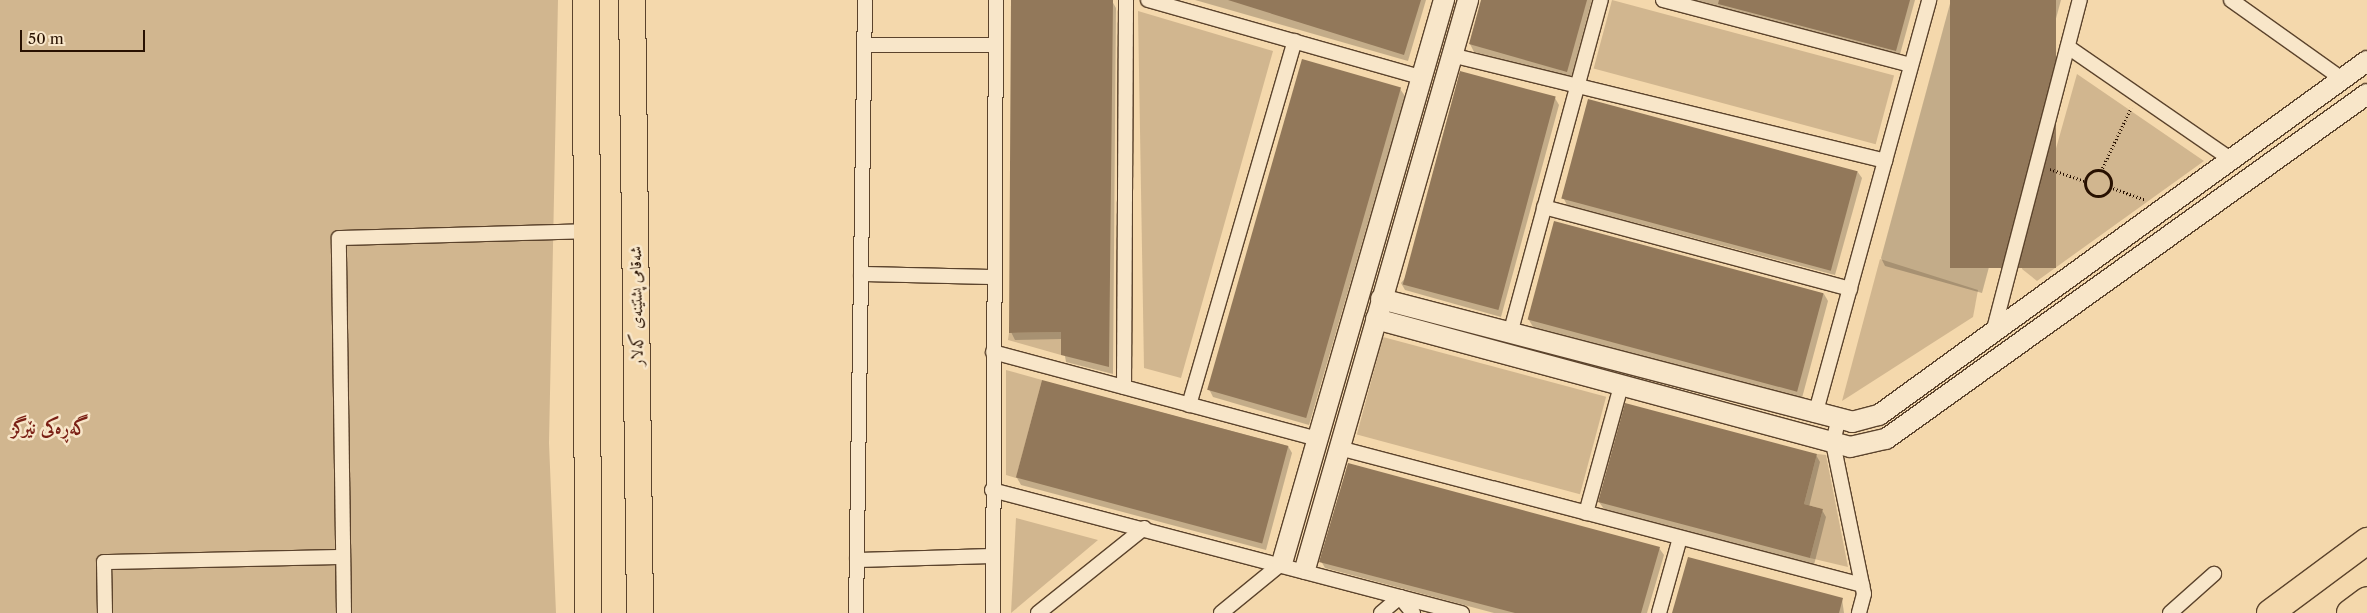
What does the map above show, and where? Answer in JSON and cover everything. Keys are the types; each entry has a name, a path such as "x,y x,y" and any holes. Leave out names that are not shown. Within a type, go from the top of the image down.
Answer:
{"highway":[{"path":"586,0 588,613"},
{"name":"شەقامی پشتێنەی کەلار","path":"632,0 640,613"},
{"path":"2270,613 2367,541"},
{"path":"2350,613 2367,600"}],"street":[{"path":"856,613 864,0"},
{"path":"993,613 992,490 996,0"},
{"path":"1124,387 1126,0"},
{"path":"1148,0 1421,77"},
{"path":"1221,613 1282,563 1444,0"},
{"path":"1305,569 1468,0"},
{"path":"1510,334 1601,0"},
{"path":"1663,0 1911,65"},
{"path":"1815,415 1929,0"},
{"path":"1994,329 2080,0"},
{"path":"2231,0 2342,79"},
{"path":"1190,405 1295,41"},
{"path":"864,45 996,45"},
{"path":"2068,47 2229,158"},
{"path":"1451,55 1564,86 1578,83 1885,161"},
{"path":"1381,299 1838,422 1878,415 2229,158 2367,61"},
{"path":"1376,319 1833,443 1850,447 1886,439 2367,94"},
{"path":"1544,207 1850,289"},
{"path":"344,613 338,238 587,231"},
{"path":"861,274 994,277"},
{"path":"993,352 1317,440"},
{"path":"1586,513 1622,386"},
{"path":"1707,409 1713,388"},
{"path":"1838,422 1833,443 1862,585 1859,613"},
{"path":"1339,448 1862,585"},
{"path":"992,490 1305,569 1462,613"},
{"path":"1038,613 1144,528"},
{"path":"1659,613 1680,538"},
{"path":"857,560 992,556"},
{"path":"105,613 104,562 343,557"},
{"path":"2170,613 2214,574"},
{"path":"1381,613 1400,597"},
{"path":"1400,597 1413,613"}],"path":[{"path":"2101,170 2138,95"},
{"path":"2037,164 2085,180"},
{"path":"2101,170 2093,171 2085,180 2086,189 2096,195 2110,186"},
{"path":"2101,170 2110,179 2110,186"},
{"path":"2110,186 2163,206"}],"shaded area":[{"path":"0,0 558,0 549,443 556,613 0,613"},
{"path":"1612,0 1894,76 1876,144 1594,69"},
{"path":"1138,11 1273,51 1181,378 1144,368"},
{"path":"2077,74 2204,161 2037,281 2022,269"},
{"path":"1880,259 1978,290 1973,317 1842,401"},
{"path":"1061,332 1061,355 1008,340 1009,333"},
{"path":"1383,337 1606,397 1580,494 1357,435"},
{"path":"1006,370 1042,380 1016,478 1006,475"},
{"path":"1817,454 1826,455 1848,567 1810,558 1823,509 1804,504"},
{"path":"1016,518 1098,540 1011,613"}],"building":[{"path":"1011,0 1113,0 1109,367 1061,355 1061,332 1009,333"},
{"path":"1228,0 1421,0 1404,55"},
{"path":"1481,0 1587,0 1567,72 1469,44"},
{"path":"1719,0 1910,0 1896,51 1718,4"},
{"path":"1950,0 2056,0 2056,268 1950,268"},
{"path":"1302,59 1401,87 1306,418 1207,390"},
{"path":"1460,71 1556,97 1498,310 1403,284"},
{"path":"1588,99 1857,171 1831,271 1561,198"},
{"path":"1554,221 1823,293 1797,392 1528,320"},
{"path":"1042,380 1288,446 1262,544 1016,478"},
{"path":"1625,403 1817,454 1804,504 1823,509 1810,558 1598,502"},
{"path":"1348,463 1660,547 1641,613 1515,613 1319,562"},
{"path":"1688,557 1843,598 1839,613 1672,613"}],"district":[{"name":"گەڕەکی نێرگز","path":"50,428"}]}
